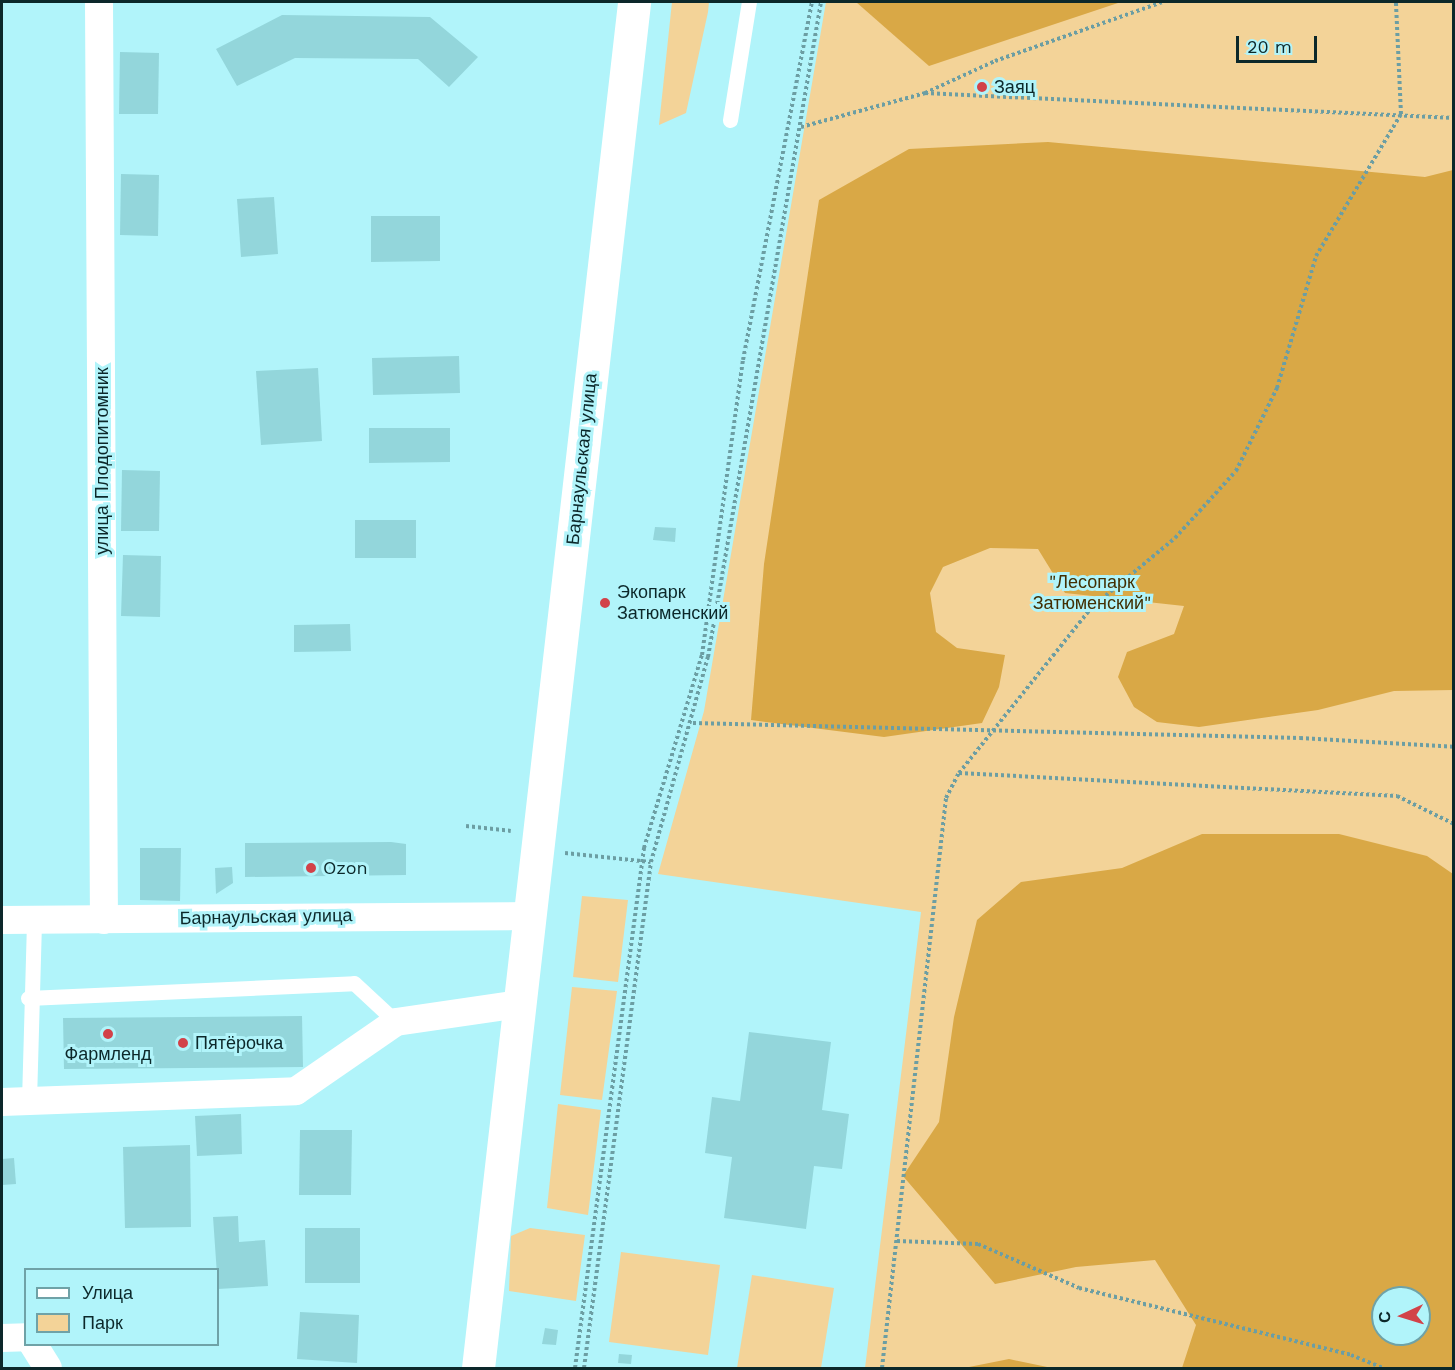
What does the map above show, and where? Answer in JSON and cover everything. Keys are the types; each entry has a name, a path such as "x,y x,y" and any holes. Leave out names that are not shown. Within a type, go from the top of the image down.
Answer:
{"street":[{"name":"улица Плодопитомник","path":"99,2 104,920"},
{"name":"Барнаульская улица","path":"478,1368 633,2"},
{"name":"Барнаульская улица","path":"2,920 530,916"},
{"path":"15,1101 296,1091 396,1022 520,1004"},
{"path":"2,1338 24,1336"},
{"path":"34,1346 48,1368"}],"lane":[{"path":"730,120 749,2"},
{"path":"15,1101 28,998 34,920"},
{"path":"28,998 354,983 396,1022"}],"path":[{"path":"575,1368 643,855 702,655 743,360 812,2"},
{"path":"584,1368 651,862 693,723 801,127 821,2"},
{"path":"801,127 925,93 995,61 1163,2"},
{"path":"882,1368 946,798 959,773 1092,608 1174,538 1236,471 1277,388 1316,256 1401,114 1396,2"},
{"path":"925,93 1454,118"},
{"path":"693,723 1454,747"},
{"path":"959,773 1397,796 1454,824"},
{"path":"897,1241 978,1244 1079,1288 1351,1355 1384,1368"}],"green space":[{"path":"672,2 709,2 686,113 659,125"},
{"name":"\"Лесопарк Затюменский\"","path":"826,2 1453,2 1453,1368 865,1368 921,912 658,874 704,711"},
{"path":"856,2 1121,2 929,66"},
{"path":"1048,142 1425,177 1453,170 1453,690 1394,691 1318,710 1199,727 1157,722 1134,707 1118,677 1127,652 1174,634 1184,606 1065,593 1038,549 990,548 943,567 930,593 936,632 957,648 1005,655 999,687 982,723 884,737 751,720 764,564 819,200 909,149"},
{"path":"1202,834 1339,834 1427,856 1453,874 1453,1368 1182,1368 1196,1325 1155,1260 1076,1267 995,1284 903,1176 939,1122 954,1017 977,920 1021,882 1122,868"},
{"path":"582,896 628,900 618,982 573,977"},
{"path":"572,987 617,991 602,1100 560,1095"},
{"path":"558,1104 601,1110 588,1215 547,1208"},
{"path":"530,1228 585,1235 576,1301 509,1291 511,1236"},
{"path":"621,1252 720,1265 708,1355 609,1342"},
{"path":"752,1275 834,1288 821,1368 737,1368"},
{"path":"1009,1359 1052,1368 964,1368"}],"building":[{"path":"282,15 430,17 478,57 449,87 418,59 295,58 237,86 216,49"},
{"path":"120,52 159,53 158,114 119,114"},
{"path":"121,174 159,175 158,236 120,235"},
{"path":"274,197 278,254 241,257 237,199"},
{"path":"371,216 440,216 440,261 371,262"},
{"path":"459,356 460,393 373,395 372,358"},
{"path":"318,368 322,441 261,445 256,371"},
{"path":"369,428 450,428 450,462 369,463"},
{"path":"122,470 160,471 159,531 121,531"},
{"path":"355,520 416,520 416,558 355,558"},
{"path":"655,527 676,528 675,542 653,540"},
{"path":"123,555 161,556 160,617 121,616"},
{"path":"350,624 351,651 294,652 294,625"},
{"path":"391,842 406,844 406,875 245,877 245,843"},
{"path":"140,848 181,848 180,901 140,900"},
{"path":"232,867 233,883 216,894 215,868"},
{"name":"Пятёрочка","path":"302,1016 303,1067 64,1069 63,1018"},
{"path":"749,1032 831,1042 822,1110 849,1114 842,1169 814,1166 806,1229 724,1218 732,1157 705,1153 712,1097 740,1101"},
{"path":"241,1114 242,1154 197,1156 195,1116"},
{"path":"300,1130 352,1130 351,1195 299,1195"},
{"path":"190,1145 191,1227 125,1228 123,1147"},
{"path":"14,1158 16,1184 2,1185 2,1159"},
{"path":"238,1216 239,1242 265,1240 268,1286 219,1289 213,1217"},
{"path":"305,1228 360,1228 360,1283 305,1283"},
{"path":"300,1312 359,1315 357,1363 297,1359"},
{"path":"545,1328 558,1330 556,1345 542,1344"},
{"path":"619,1354 632,1355 631,1364 618,1363"}],"place":[{"name":"Заяц","path":"982,87"},
{"name":"Экопарк Затюменский","path":"605,603"},
{"name":"Ozon","path":"311,868"},
{"name":"Фармленд","path":"108,1034"},
{"name":"Пятёрочка","path":"183,1043"}]}
